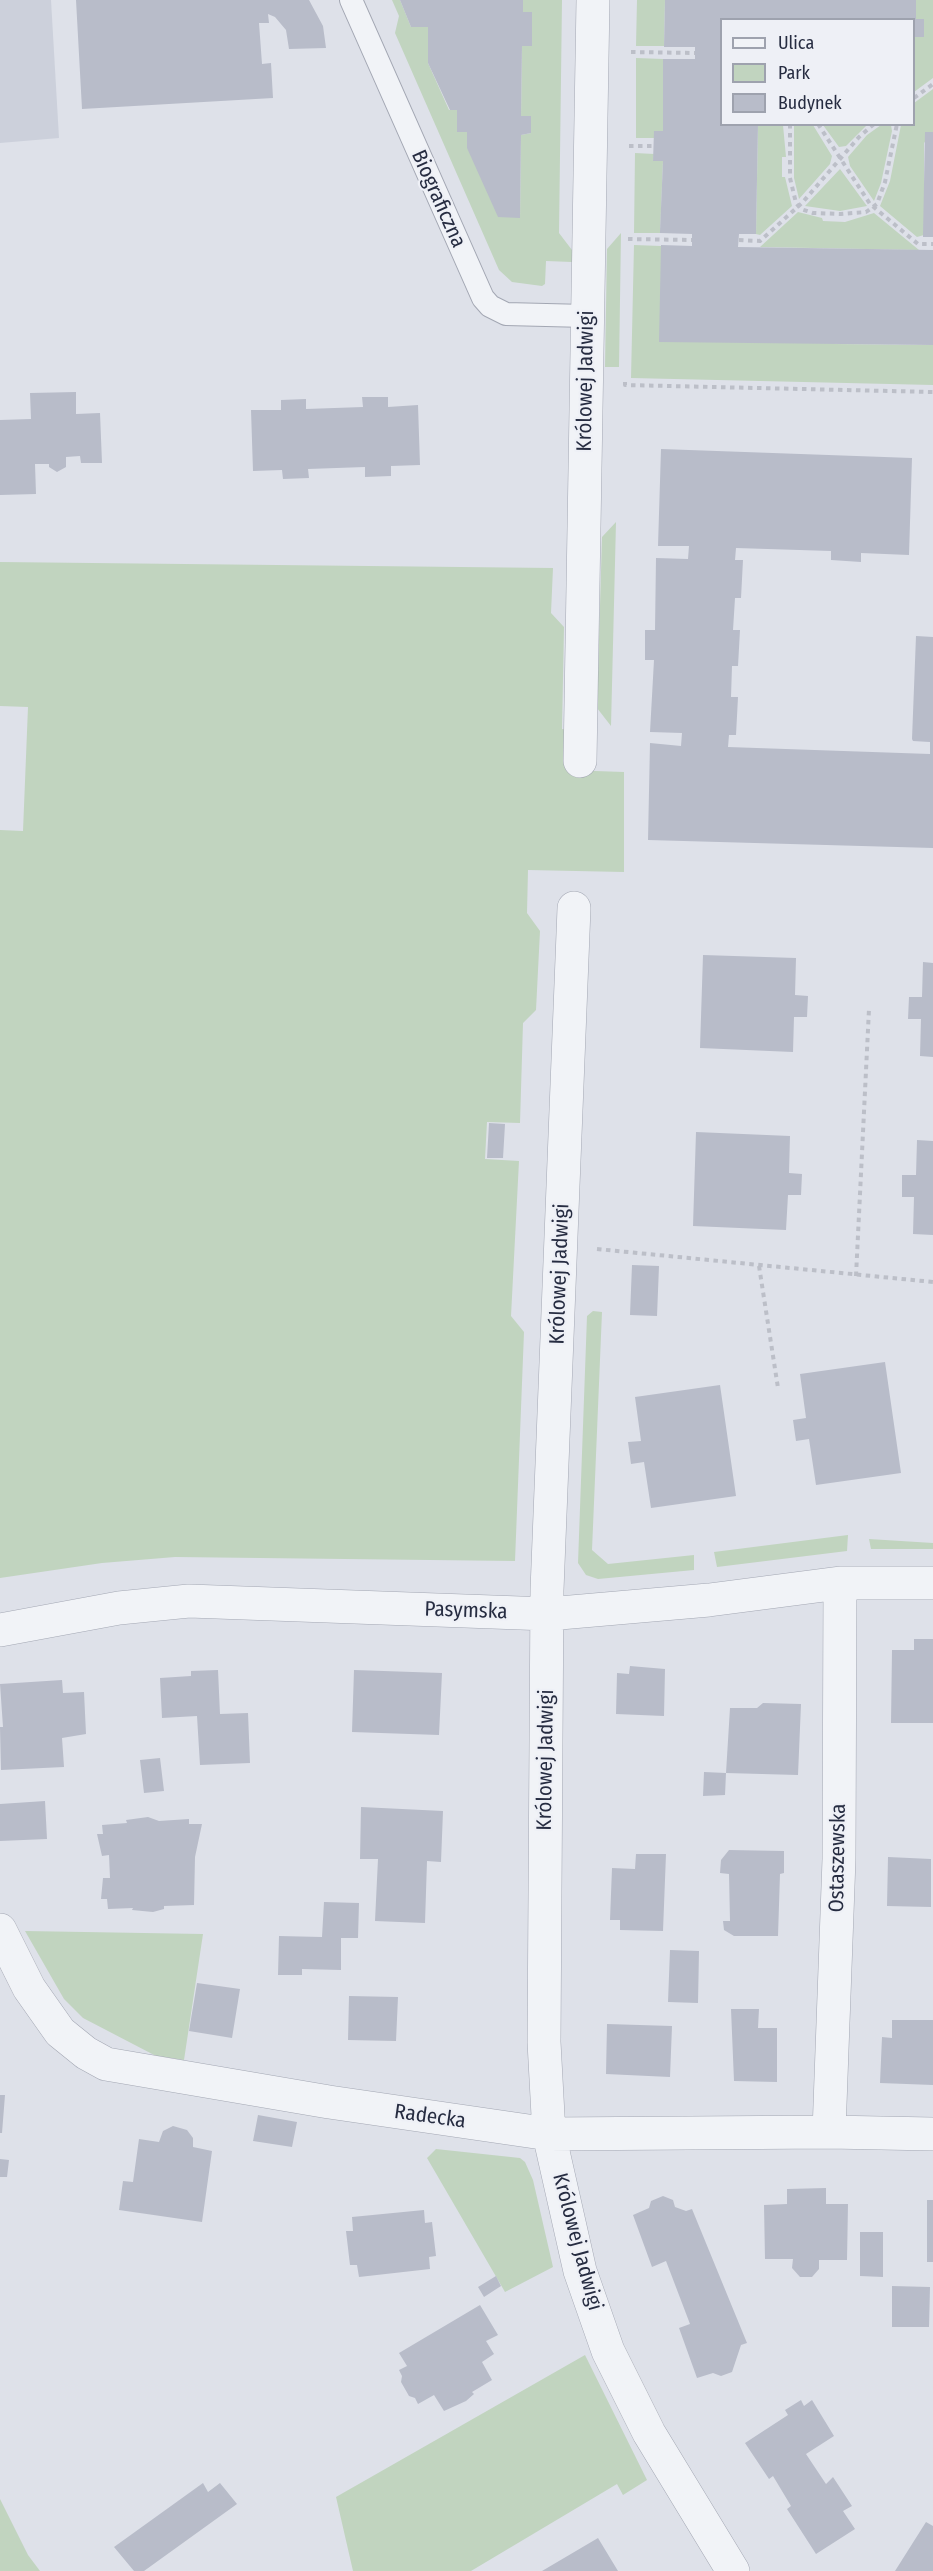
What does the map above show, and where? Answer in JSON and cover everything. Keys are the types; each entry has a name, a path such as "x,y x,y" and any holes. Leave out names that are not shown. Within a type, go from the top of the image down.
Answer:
{"street":[{"name":"Królowej Jadwigi","path":"580,761 593,0"},
{"name":"Królowej Jadwigi","path":"574,908 548,1614 544,2042 549,2134 580,2271 608,2351 648,2433 734,2571"},
{"name":"Pasymska","path":"0,1630 119,1608 189,1602 548,1614 709,1600 840,1583 933,1583"},
{"name":"Ostaszewska","path":"829,2132 839,1859 840,1583"},
{"name":"Radecka","path":"0,1930 29,1988 60,2032 86,2053 106,2064 329,2102 549,2134 829,2132 933,2134"}],"lane":[{"name":"Biograficzna","path":"351,0 483,298 490,306 506,314 586,316"}],"path":[{"path":"631,51 694,53"},
{"path":"915,97 933,84"},
{"path":"790,126 790,177 799,206 813,213 841,214 866,212 874,207 885,182 897,126"},
{"path":"819,126 874,207 918,244 933,244"},
{"path":"739,240 760,241 799,206 872,126"},
{"path":"629,146 654,146"},
{"path":"628,239 692,240"},
{"path":"625,385 933,392"},
{"path":"856,1276 869,1009"},
{"path":"593,1249 933,1282 933,1287"},
{"path":"759,1266 778,1388"}],"shaded area":[{"path":"0,0 51,0 59,138 0,143"}],"green space":[{"path":"392,0 400,0 411,27 428,27 428,63 449,110 457,110 457,132 467,132 520,218 521,135 531,133 531,116 521,116 522,46 532,46 523,12 523,0 562,0 559,233 572,250 572,262 546,261 545,284 542,286 512,282 499,270 395,33 399,16"},
{"path":"637,0 665,0 664,46 636,46"},
{"path":"916,0 933,0 933,78 915,91 915,37 924,36 924,19 916,19"},
{"path":"636,58 663,59 664,61 663,131 654,131 654,138 636,138"},
{"path":"933,89 933,132 924,143 924,235 917,237 880,206 890,181 901,126 915,126 915,102"},
{"path":"758,126 783,126 786,157 782,157 782,177 785,177 792,206 760,235 756,234"},
{"path":"794,126 814,126 832,156 830,164 799,199 794,178"},
{"path":"824,126 866,126 846,146 839,147"},
{"path":"880,126 891,126 881,183 874,201 850,166 848,157 867,135"},
{"path":"635,153 654,154 653,161 663,161 660,233 634,233"},
{"path":"840,169 867,206 840,211 805,206"},
{"path":"798,212 822,218 823,221 845,222 874,213 919,250 760,247"},
{"path":"621,233 619,367 605,367 607,249"},
{"path":"634,245 661,246 836,344 933,345 933,385 631,378"},
{"path":"616,522 611,726 597,708 602,537"},
{"path":"0,562 553,568 551,613 564,627 562,729 567,730 566,770 624,772 624,872 528,870 527,913 540,931 536,1010 523,1023 520,1123 487,1122 485,1159 519,1161 511,1316 524,1332 515,1561 175,1557 102,1563 0,1578 0,830 23,831 28,707 0,706"},
{"path":"593,1311 602,1312 592,1550 608,1564 694,1555 694,1570 598,1579 586,1575 578,1563 587,1316"},
{"path":"848,1535 847,1551 717,1567 714,1552"},
{"path":"869,1539 933,1543 933,1549 871,1549"},
{"path":"25,1931 203,1934 184,2060 156,2056 83,2018 64,1999"},
{"path":"436,2149 520,2158 525,2162 533,2180 553,2267 505,2292 427,2158"},
{"path":"585,2355 647,2480 623,2495 617,2484 471,2571 353,2571 336,2497"},
{"path":"0,2499 28,2555 40,2571 0,2571"}],"building":[{"path":"76,0 309,0 323,26 326,48 289,49 286,30 275,17 268,14 269,23 259,23 262,64 271,63 273,98 82,109"},
{"path":"400,0 523,0 523,12 532,12 532,46 522,46 521,116 531,116 531,133 521,135 520,218 498,217 467,148 467,132 457,132 457,110 450,110 428,63 428,27 411,27"},
{"path":"665,0 916,0 916,19 924,19 924,37 915,37 915,18 720,18 720,126 758,126 756,234 739,234 738,247 933,250 933,345 659,342 661,245 692,246 692,234 660,233 663,161 653,161 654,131 663,131 663,59 695,59 695,47 664,47"},
{"path":"925,132 933,132 933,237 923,237"},
{"path":"76,392 76,414 100,413 102,463 81,463 80,456 66,457 66,467 57,472 49,467 49,464 35,464 36,494 0,495 0,420 31,419 30,393"},
{"path":"362,397 388,397 388,407 418,405 420,465 391,466 391,476 365,477 365,467 308,469 309,478 283,479 282,470 253,471 251,410 281,410 281,400 306,399 306,409 363,407"},
{"path":"661,449 912,458 909,555 861,553 861,562 831,560 831,551 736,548 735,560 743,560 741,598 735,598 733,630 740,630 738,666 732,666 731,697 738,697 736,735 729,735 728,747 930,754 930,742 913,741 912,739 916,636 933,637 933,848 648,840 650,743 681,746 682,733 650,732 654,660 645,660 645,630 655,630 656,558 688,559 689,546 658,546"},
{"path":"703,955 796,958 795,995 808,996 807,1017 794,1017 793,1052 700,1048"},
{"path":"923,962 933,963 933,1057 920,1056 921,1019 908,1019 909,997 922,997"},
{"path":"489,1123 505,1124 503,1158 487,1158"},
{"path":"696,1132 790,1136 789,1173 802,1174 801,1195 788,1195 786,1230 693,1226"},
{"path":"917,1140 933,1141 933,1235 913,1234 914,1197 902,1197 902,1175 916,1175"},
{"path":"632,1265 659,1266 657,1316 630,1315"},
{"path":"885,1362 901,1473 816,1485 809,1439 796,1441 793,1420 806,1418 800,1374"},
{"path":"720,1385 736,1496 651,1508 644,1462 631,1464 628,1442 641,1441 635,1397"},
{"path":"914,1639 933,1639 933,1723 891,1723 892,1650 914,1650"},
{"path":"630,1666 665,1669 664,1716 616,1714 617,1673 629,1674"},
{"path":"218,1670 220,1714 248,1713 250,1763 200,1765 197,1716 162,1718 160,1678 191,1676 191,1671"},
{"path":"354,1670 442,1673 439,1735 352,1732"},
{"path":"62,1680 63,1693 84,1692 86,1734 62,1738 64,1767 1,1770 0,1727 3,1727 0,1684"},
{"path":"763,1703 801,1704 798,1775 726,1773 730,1708 757,1708"},
{"path":"160,1758 164,1791 144,1793 140,1760"},
{"path":"704,1772 726,1773 725,1795 703,1796"},
{"path":"45,1801 47,1839 0,1841 0,1804"},
{"path":"361,1807 443,1811 441,1862 427,1861 425,1923 375,1921 378,1859 360,1859"},
{"path":"148,1817 159,1821 189,1819 189,1824 202,1824 195,1857 194,1905 164,1906 164,1909 153,1912 132,1910 133,1908 108,1909 107,1899 101,1899 103,1878 110,1878 109,1855 102,1856 97,1834 103,1834 102,1825 127,1823 126,1820"},
{"path":"729,1850 784,1851 784,1873 780,1874 778,1936 734,1936 724,1930 723,1921 730,1921 729,1874 720,1873 721,1860"},
{"path":"636,1854 666,1854 663,1931 620,1930 620,1920 610,1920 612,1868 635,1869"},
{"path":"888,1857 931,1859 931,1907 887,1906"},
{"path":"324,1902 359,1903 358,1938 341,1938 341,1970 302,1969 302,1975 278,1975 279,1936 322,1937"},
{"path":"670,1950 699,1951 698,2003 668,2002"},
{"path":"197,1983 240,1989 232,2038 189,2031"},
{"path":"349,1996 398,1997 396,2041 348,2040"},
{"path":"731,2009 759,2009 758,2028 777,2028 777,2082 734,2081"},
{"path":"892,2020 933,2020 933,2085 880,2083 882,2037 892,2038"},
{"path":"607,2024 672,2026 670,2077 606,2074"},
{"path":"0,2095 5,2095 2,2133 0,2133"},
{"path":"258,2115 297,2122 292,2147 253,2141"},
{"path":"173,2126 187,2130 193,2138 193,2147 212,2151 202,2222 119,2210 123,2181 133,2182 139,2139 159,2142 163,2131"},
{"path":"0,2159 9,2160 7,2177 0,2177"},
{"path":"826,2188 826,2204 848,2204 847,2260 819,2260 819,2269 812,2277 800,2277 792,2268 793,2259 765,2259 764,2205 787,2204 787,2189"},
{"path":"663,2196 673,2200 675,2207 686,2211 692,2209 747,2343 741,2345 732,2372 721,2376 713,2373 697,2378 679,2328 690,2324 666,2261 652,2267 633,2215 649,2208 651,2201"},
{"path":"927,2200 933,2200 933,2262 927,2262"},
{"path":"424,2210 425,2223 432,2222 436,2256 429,2257 430,2269 359,2277 357,2265 350,2265 346,2231 353,2231 352,2217"},
{"path":"860,2232 883,2232 883,2277 860,2276"},
{"path":"496,2276 501,2286 484,2297 478,2287"},
{"path":"892,2286 930,2287 929,2327 892,2327"},
{"path":"480,2305 498,2335 486,2341 494,2354 482,2362 492,2380 472,2392 474,2394 466,2401 444,2411 434,2395 418,2404 415,2398 409,2396 401,2382 402,2376 399,2370 407,2366 399,2353"},
{"path":"801,2400 804,2406 812,2400 834,2436 806,2454 826,2484 833,2477 852,2506 843,2511 855,2529 816,2554 787,2509 791,2506 773,2476 769,2479 745,2443 788,2415 785,2410"},
{"path":"203,2483 208,2492 220,2483 237,2504 144,2571 134,2571 114,2547"},
{"path":"926,2522 933,2526 933,2571 895,2571"},
{"path":"598,2538 618,2571 542,2571"}]}
